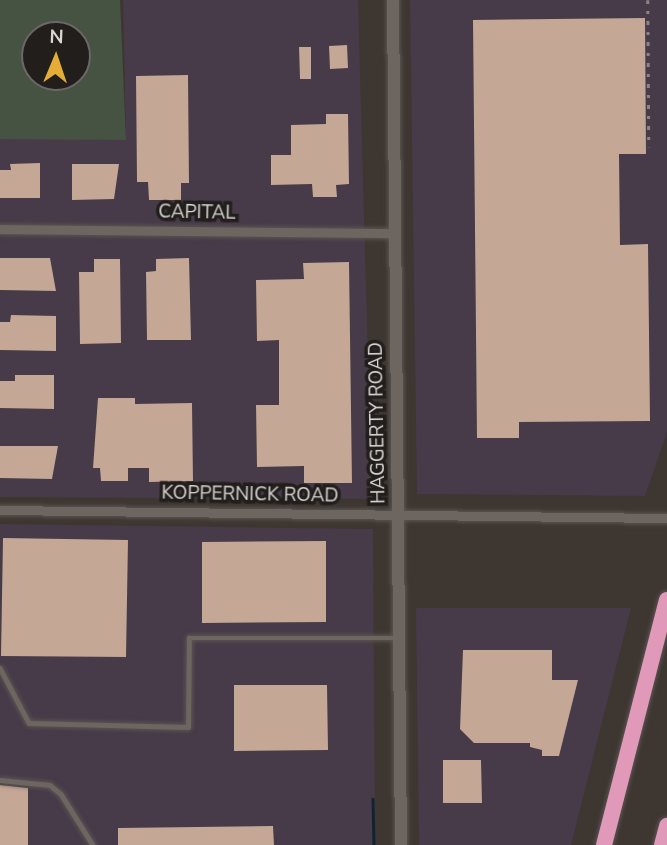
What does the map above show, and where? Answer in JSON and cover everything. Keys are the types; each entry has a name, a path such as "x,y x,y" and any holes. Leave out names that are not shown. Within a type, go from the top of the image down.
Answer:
{"highway":[{"path":"604,845 667,600"},
{"path":"662,845 667,826"}],"main road":[{"name":"HAGGERTY ROAD","path":"393,0 394,233 400,514 401,845"}],"street":[{"name":"CAPITAL","path":"0,229 394,233"},
{"name":"KOPPERNICK ROAD","path":"0,509 667,518"}],"lane":[{"path":"0,668 29,723 188,727 189,638 400,638"},
{"path":"0,780 41,781 56,789 93,845"}],"shaded area":[{"path":"123,0 358,0 372,499 0,497 0,138 126,140"},
{"path":"410,0 667,0 667,432 645,496 417,494"},
{"path":"0,524 373,529 375,845 0,845"},
{"path":"416,608 631,608 571,845 419,845"}],"green space":[{"path":"0,0 120,0 126,140 0,139"}],"building":[{"path":"645,18 646,154 619,154 620,245 648,244 650,421 519,422 519,438 477,438 473,20"},
{"path":"347,45 348,68 330,69 329,46"},
{"path":"299,47 311,47 311,79 300,79"},
{"path":"188,75 189,183 181,183 181,200 149,200 148,182 137,182 136,76"},
{"path":"326,114 348,114 349,184 336,185 337,197 313,197 312,184 271,185 271,155 291,155 291,125 326,124"},
{"path":"40,163 40,198 0,198 0,170 11,170 10,164"},
{"path":"72,164 119,164 114,199 72,200"},
{"path":"0,258 50,258 56,291 0,290"},
{"path":"189,258 191,340 147,340 146,272 156,271 156,259"},
{"path":"94,259 120,259 121,343 80,344 79,272 94,272"},
{"path":"349,262 352,483 304,483 304,466 257,467 256,405 279,405 279,340 257,341 256,280 304,279 303,263"},
{"path":"11,315 56,316 56,351 0,350 0,322 10,322"},
{"path":"15,375 54,375 54,409 0,408 0,381 15,381"},
{"path":"98,398 135,398 135,404 192,403 193,481 149,482 149,468 128,468 128,481 101,481 100,468 93,468"},
{"path":"0,446 58,446 52,479 0,478"},
{"path":"3,538 128,540 126,657 1,656"},
{"path":"326,541 326,622 202,623 202,542"},
{"path":"463,650 552,650 552,680 578,680 559,756 542,756 542,750 530,747 530,743 474,743 460,729"},
{"path":"234,685 327,685 328,750 234,751"},
{"path":"443,760 481,760 482,803 443,803"},
{"path":"0,785 28,788 28,845 0,845"},
{"path":"273,826 274,845 118,845 118,828"}],"waterway":[{"path":"373,799 374,845"}],"railway":[{"path":"648,0 649,147"}]}
